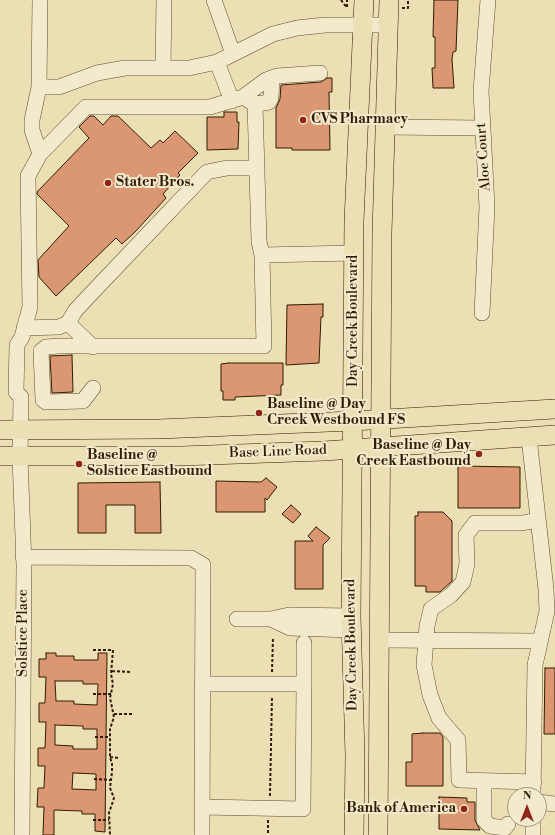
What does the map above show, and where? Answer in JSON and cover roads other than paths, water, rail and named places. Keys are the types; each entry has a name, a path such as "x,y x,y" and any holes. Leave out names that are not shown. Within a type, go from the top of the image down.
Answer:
{"main road":[{"name":"Day Creek Boulevard","path":"354,835 355,756 352,623 354,253 364,0"},
{"name":"Day Creek Boulevard","path":"378,835 382,234 389,0"},
{"name":"Base Line Road","path":"0,430 159,430 354,421 555,409"},
{"name":"Base Line Road","path":"0,456 181,456 353,450 555,435"}],"street":[{"path":"40,0 39,87 32,120 32,130 40,154"},
{"path":"163,68 164,0"},
{"path":"214,0 233,54"},
{"name":"Aloe Court","path":"482,313 487,207 481,86 488,0"},
{"path":"39,87 59,87 96,73 125,68 189,68 217,62 273,34 289,30 314,26 389,25"},
{"path":"93,388 83,401 46,402 43,400 40,356 41,351 46,347 264,346 262,255 258,241 257,168 244,101 217,62"},
{"path":"257,168 227,168 207,172 75,310 68,323 59,327 23,333 30,307 28,176 40,154 86,107 210,107 244,101 269,102 271,98 272,78 277,76 320,73"},
{"path":"385,127 482,128"},
{"path":"262,255 354,253"},
{"path":"68,323 93,347"},
{"name":"Solstice Place","path":"22,835 24,656 20,457 21,397 26,392 27,345 23,333"},
{"path":"529,438 546,589 547,611 540,641 534,680 533,787"},
{"path":"526,787 484,781 459,780 458,740 439,718 430,695 424,664 431,609 451,595 463,582 467,564 466,535 475,523 522,523 538,520"},
{"path":"23,557 191,558 203,565 202,835"},
{"path":"237,619 271,620 289,615 352,623"},
{"path":"379,640 426,639 540,641"},
{"path":"202,807 304,809 304,643"},
{"path":"202,684 304,684"},
{"path":"484,781 484,820 490,826 505,828 507,825"}],"place":[{"name":"CVS Pharmacy","path":"303,120"},
{"name":"Stater Bros.","path":"108,183"},
{"name":"Baseline @ Day Creek Westbound FS","path":"259,413"},
{"name":"Baseline @ Day Creek Eastbound","path":"479,454"},
{"name":"Baseline @ Solstice Eastbound","path":"79,464"},
{"name":"Bank of America","path":"464,809"}]}
